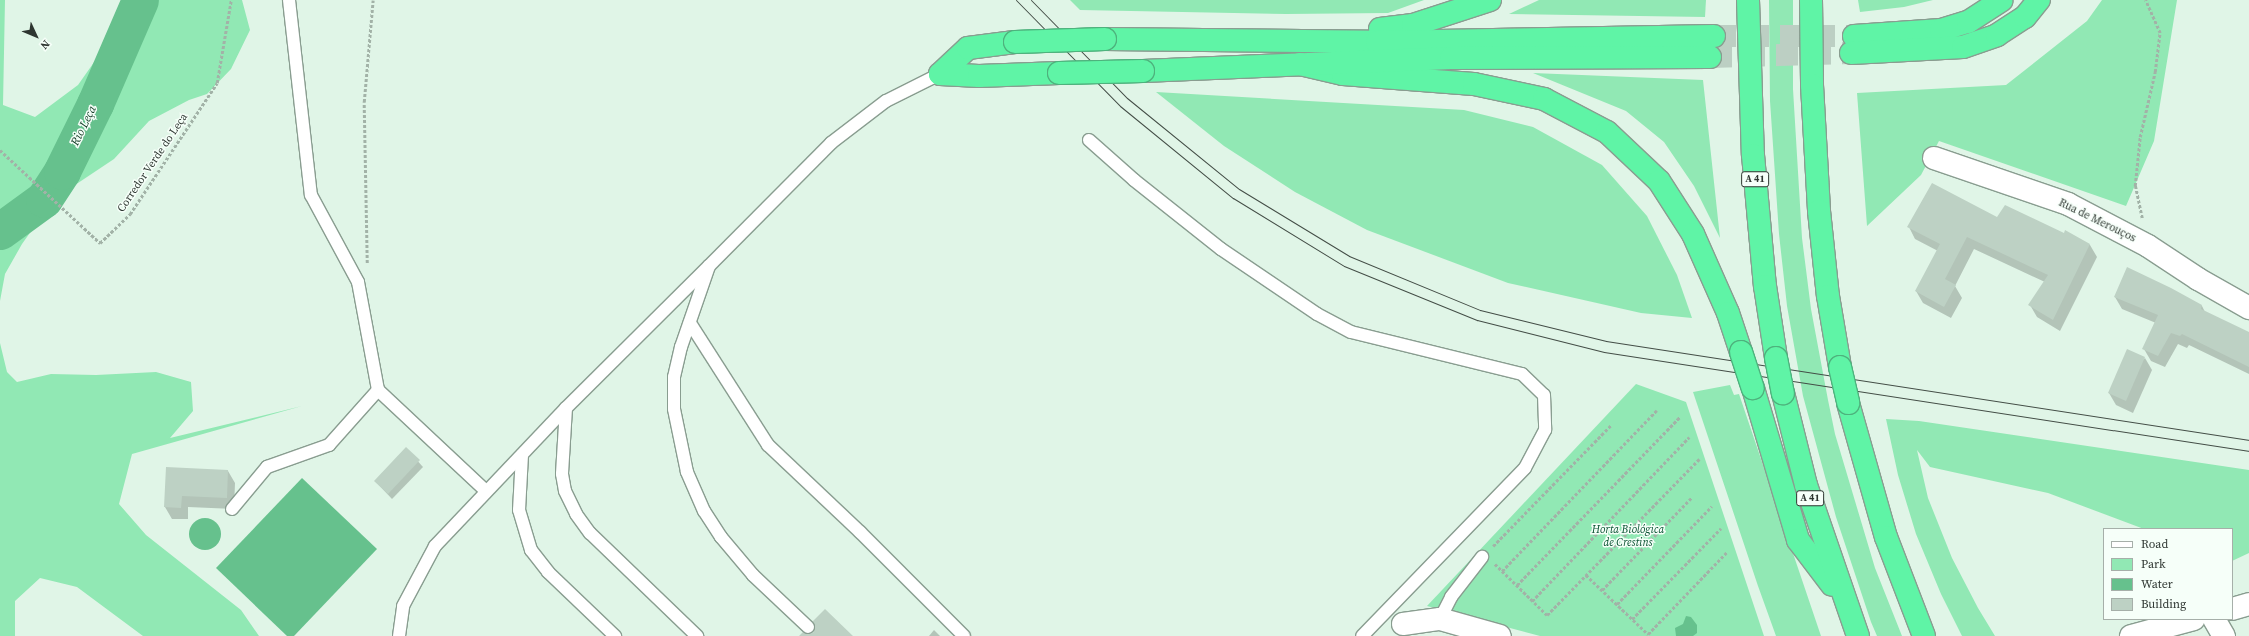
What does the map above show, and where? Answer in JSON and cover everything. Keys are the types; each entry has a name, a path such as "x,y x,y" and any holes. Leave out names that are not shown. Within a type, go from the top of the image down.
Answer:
{"highway":[{"path":"1309,40 1413,25 1490,0"},
{"name":"A 41","path":"1748,0 1754,162 1765,286 1776,358 1783,393 1806,485 1844,601 1858,636"},
{"path":"1821,0 1811,10 1819,211 1824,265 1840,367 1848,403 1886,537 1924,636"},
{"path":"2002,0 1968,22 1941,30 1853,44 1963,47 2002,32 2025,17 2039,0"},
{"path":"1105,39 1309,40 1712,46 1143,71 979,76 940,74 968,48 1015,42 1105,39"},
{"path":"1300,64 1343,74 1474,84 1544,99 1607,132 1659,181 1693,234 1728,313 1753,388 1798,540 1844,601"}],"street":[{"name":"Rua de Merouços","path":"1934,158 2068,204 2148,246 2198,280 2249,308"},
{"path":"2233,608 2249,604"},
{"path":"1403,624 1440,619 1500,636"},
{"path":"2131,636 2190,620"},
{"path":"2215,620 2224,636"}],"lane":[{"path":"289,0 311,195 358,282 378,390 486,491"},
{"path":"398,636 403,606 435,546 566,408 830,143 886,101 940,74"},
{"path":"1089,140 1134,180 1221,249 1317,314 1351,332 1522,374 1544,395 1545,430 1525,468 1362,636"},
{"path":"709,266 674,376 674,409 687,472 704,511 721,537 753,575 808,627"},
{"path":"690,323 768,445 860,532 964,636"},
{"path":"232,509 267,467 329,445 378,390"},
{"path":"566,408 562,474 565,491 576,514 590,533 697,636"},
{"path":"522,455 519,510 531,550 548,572 615,636"},
{"path":"1440,619 1451,597 1483,556"},
{"path":"1392,605 1403,624"}],"path":[{"name":"Corredor Verde do Leça","path":"0,150 100,243 130,214 217,83 231,0"},
{"path":"358,282 368,268 365,228 364,102 373,0"},
{"path":"2145,0 2160,33 2155,72 2140,138 2135,186 2148,246"},
{"path":"1502,571 1657,410"},
{"path":"1517,585 1681,416"},
{"path":"1611,424 1483,556 1502,571 1547,615 1699,459"},
{"path":"1532,600 1689,437"},
{"path":"1602,590 1692,498"},
{"path":"1617,604 1712,506"},
{"path":"1632,619 1721,528"},
{"path":"1586,575 1648,634 1727,552"}],"green space":[{"path":"0,0 5,0 3,105 35,117 78,85 123,21 129,0 242,0 250,30 231,69 207,94 189,100 149,121 114,159 54,199 22,244 5,274 0,301"},
{"path":"1070,0 1424,0 1388,13 1286,14 1080,10"},
{"path":"1539,0 1706,0 1705,17 1509,14"},
{"path":"1769,0 1793,0 1793,89 1802,238 1811,309 1835,434 1875,568 1902,636 1877,636 1871,622 1836,517 1803,396 1787,306 1779,234 1770,101"},
{"path":"1858,0 1933,0 1904,7 1860,12"},
{"path":"2102,0 2177,0 2154,141 2126,206 1939,141 1921,175 1867,226 1857,93 2006,85 2087,21"},
{"path":"1533,73 1703,80 1720,238 1694,186 1664,142 1626,111"},
{"path":"1156,92 1464,110 1533,127 1602,165 1647,216 1677,275 1692,318 1641,313 1508,283 1367,230 1295,192 1224,146"},
{"path":"0,343 7,372 17,382 51,374 96,375 156,372 191,382 193,411 170,438 302,406 132,454 119,504 146,535 241,610 259,636 143,636 77,587 40,578 15,601 15,636 0,636"},
{"name":"Horta Biológica de Crestins","path":"1636,384 1686,402 1764,636 1540,636 1427,606"},
{"path":"1730,385 1734,395 1739,394 1821,636 1776,636 1693,392"},
{"path":"1886,419 1919,421 2249,470 2249,553 2233,561 2233,528 2141,528 2048,493 1930,467 1917,450 1928,498 1952,558 1978,608 1995,636 1962,636 1941,594 1916,534 1898,475"}],"water":[{"path":"302,478 377,549 294,636 287,636 216,568"},
{"path":"202,518 208,518 218,525 221,534 220,540 214,547 208,550 202,550 192,543 189,537 189,531 196,521"},
{"path":"1686,616 1691,617 1697,625 1697,633 1693,636 1676,636 1675,628 1683,624"}],"building":[{"path":"1932,183 1997,217 2005,205 2064,233 2065,230 2090,244 2053,320 2028,305 2048,275 1967,237 1945,279 1956,285 1944,307 1915,291 1940,244 1907,227"},
{"path":"2127,267 2202,305 2201,309 2249,332 2249,367 2182,334 2180,336 2171,333 2158,356 2142,349 2158,315 2114,297"},
{"path":"2127,349 2145,357 2126,401 2108,393"},
{"path":"406,447 420,460 388,494 374,481"},
{"path":"166,467 228,470 227,498 182,496 181,508 164,507"},
{"path":"825,609 853,636 799,636 803,632 810,634 814,632 813,621"}],"waterway":[{"name":"Rio Leça","path":"0,231 44,199 62,171 95,104 140,0"}],"tunnel":[{"path":"1714,36 1854,36"},
{"path":"1710,57 1851,53"}],"tram line":[{"path":"1016,0 1120,106 1233,198 1344,266 1477,320 1604,352 2249,451"},
{"path":"1031,0 1127,98 1239,189 1349,256 1480,310 1606,341 2249,440"}]}
